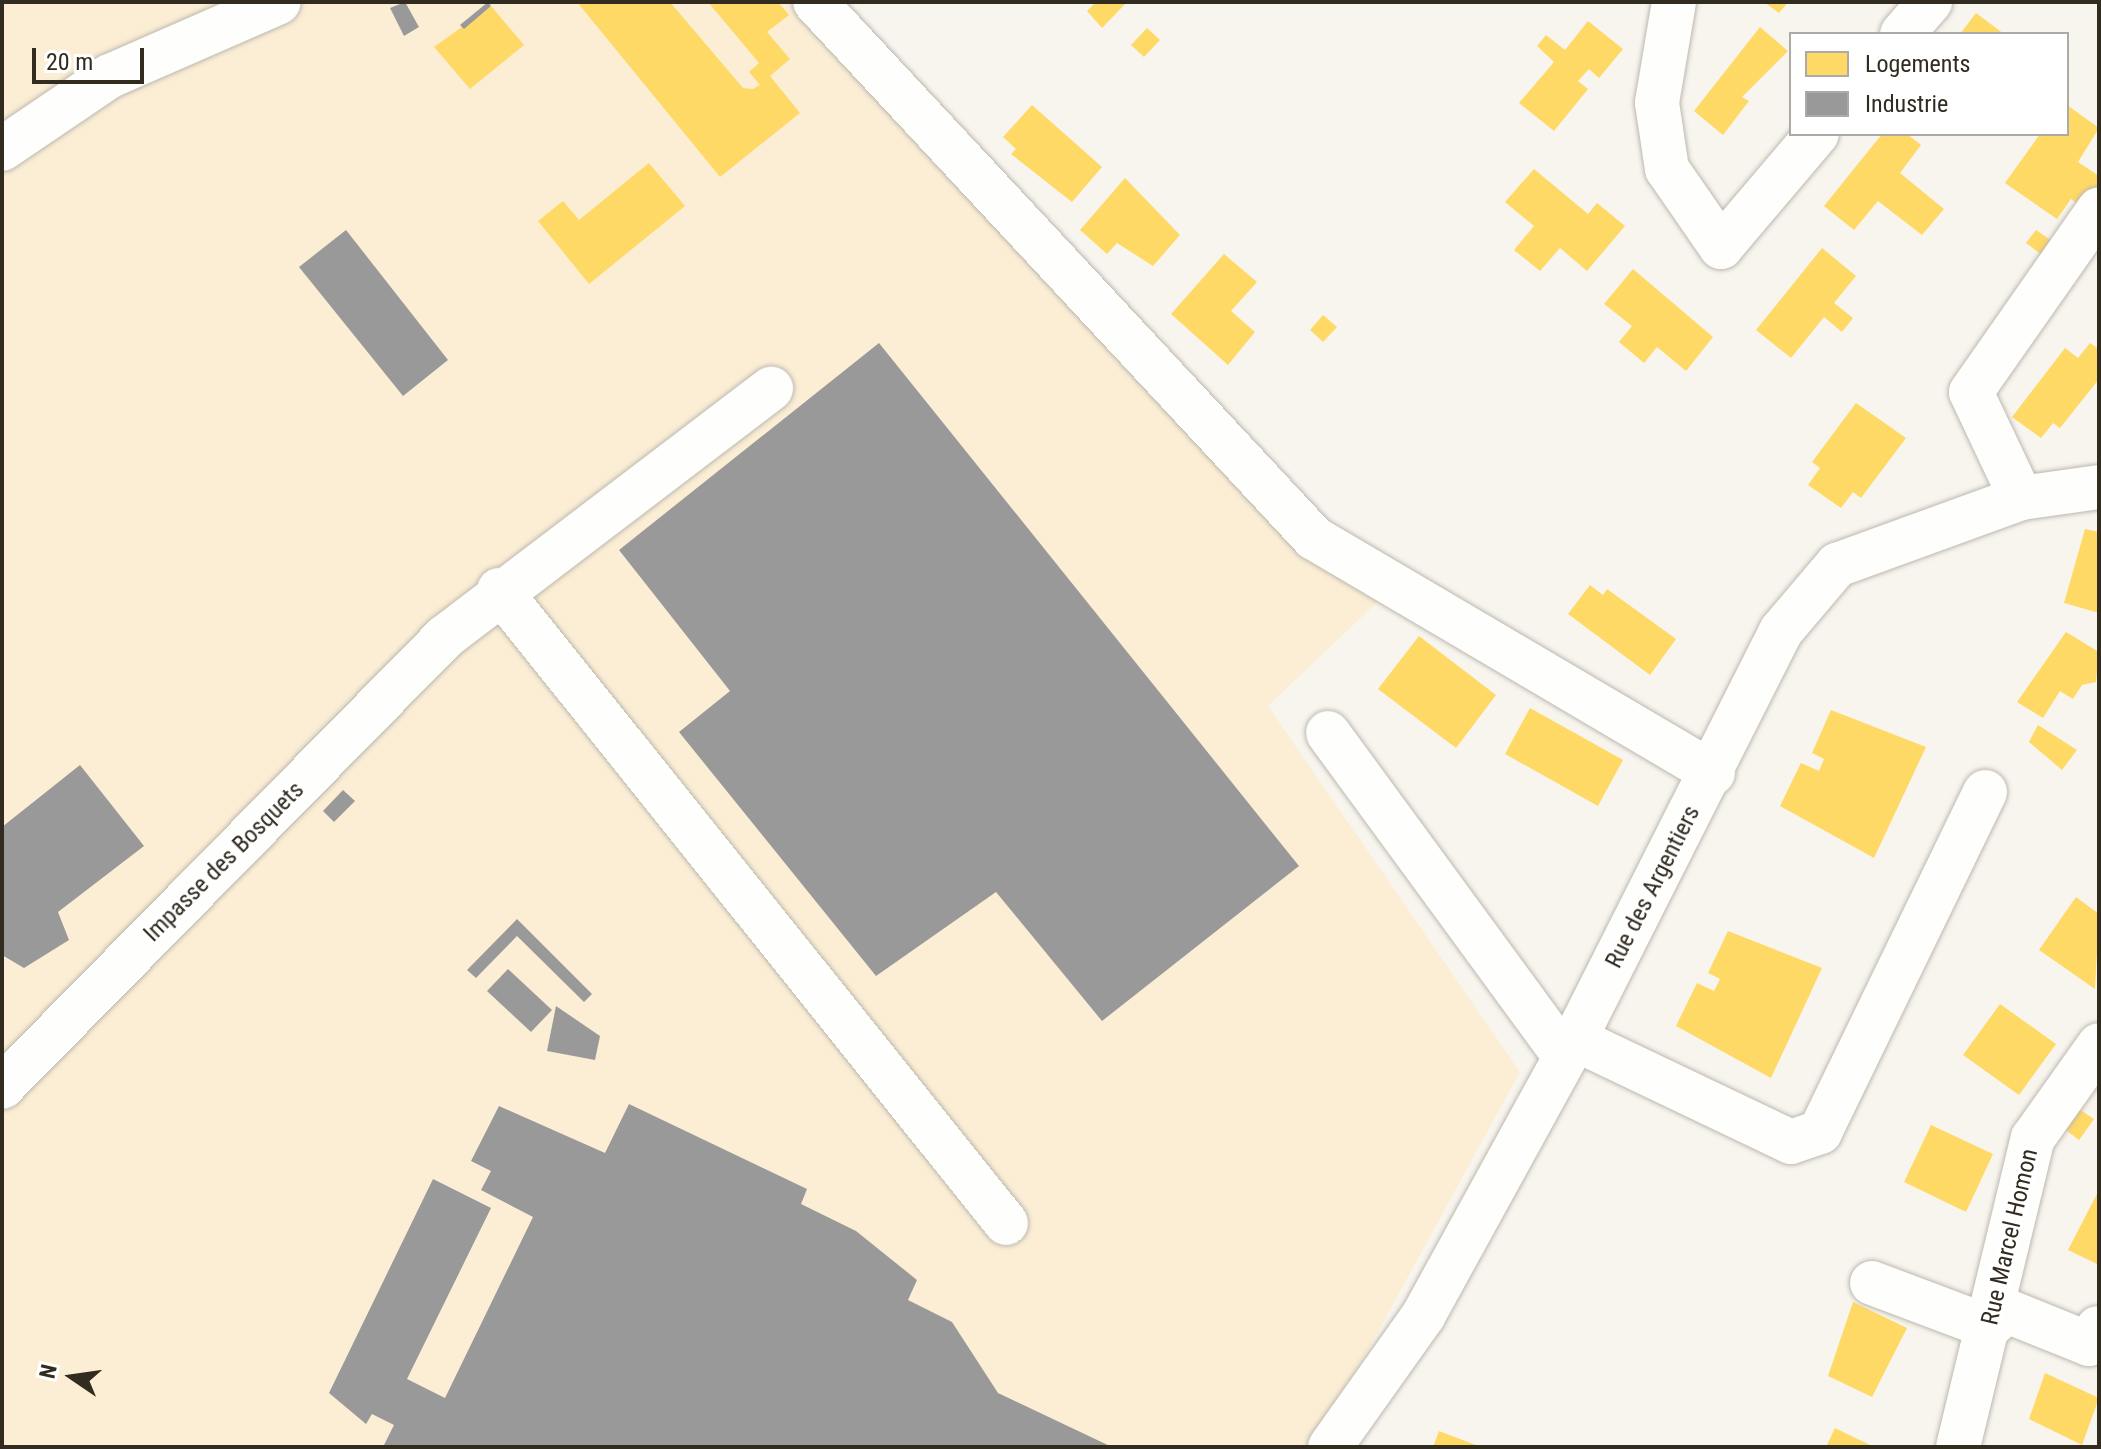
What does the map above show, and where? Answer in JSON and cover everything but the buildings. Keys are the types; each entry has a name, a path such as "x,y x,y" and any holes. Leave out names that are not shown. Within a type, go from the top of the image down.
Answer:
{"street":[{"path":"2,149 110,76 279,2"},
{"path":"815,2 1314,538 1713,773"},
{"path":"1674,2 1657,103 1667,169 1721,247 1815,136"},
{"path":"1904,32 1930,2"},
{"path":"2021,498 1971,392 2099,209"},
{"name":"Impasse des Bosquets","path":"2,1087 445,637 499,590 569,547 771,389"},
{"name":"Rue des Argentiers","path":"1330,1447 1423,1316 1570,1048 1713,773 1781,631 1837,565 2021,498 2099,487"},
{"path":"499,590 1006,1223"},
{"path":"1328,733 1570,1048 1791,1142 1820,1132 1985,792"},
{"name":"Rue Marcel Homon","path":"1958,1447 2033,1138 2099,1045"},
{"path":"1872,1283 1989,1327 2007,1311 2089,1344 2098,1328"}],"shaded area":[{"path":"2,2 806,2 1296,499 1409,572 1268,706 1520,1072 1315,1447 2,1447"}]}
